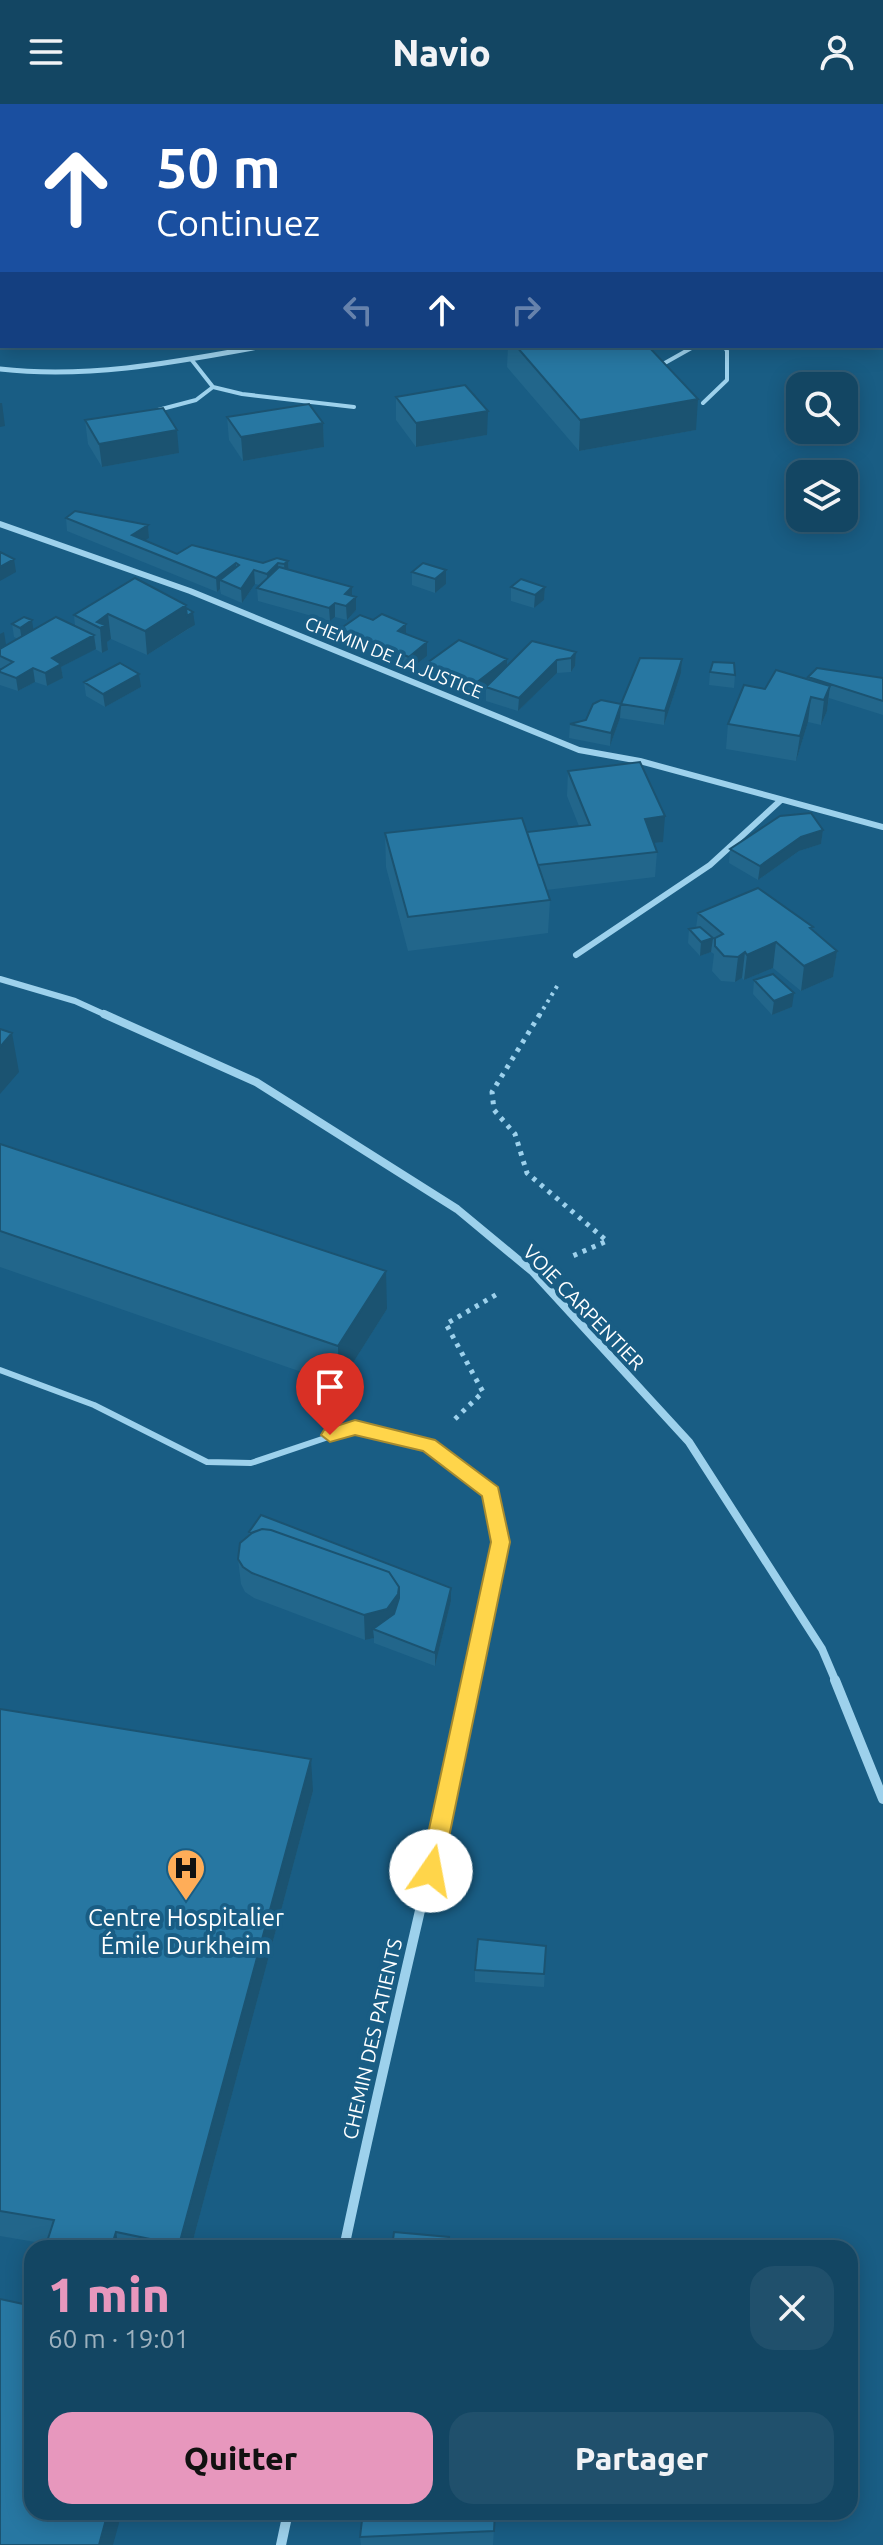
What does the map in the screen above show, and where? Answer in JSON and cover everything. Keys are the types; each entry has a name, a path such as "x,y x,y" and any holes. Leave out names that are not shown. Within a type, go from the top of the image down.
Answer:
{"street":[{"path":"0,369 49,375 104,373 253,348"},
{"name":"CHEMIN DE LA JUSTICE","path":"0,524 190,591 579,750 640,761 883,827"},
{"path":"576,955 660,901 753,831 781,800"},
{"name":"VOIE CARPENTIER","path":"0,979 75,1001 256,1082 457,1209 533,1272 689,1442 822,1649 883,1799"},
{"name":"CHEMIN DES PATIENTS","path":"346,2240 382,2066 431,1871 501,1542 491,1492 429,1445"},
{"path":"281,2545 286,2520"}],"lane":[{"path":"663,364 691,348"},
{"path":"703,403 727,380 725,348"},
{"path":"191,359 213,387 242,394 354,407"},
{"path":"152,412 196,400 213,387"},
{"path":"0,1370 94,1405 207,1462 251,1463 355,1428 429,1445"}],"path":[{"path":"483,1392 446,1324 533,1272 607,1241 527,1173 515,1134 494,1110 492,1092 576,955"}],"building":[{"path":"518,348 650,348 698,399 580,420"},
{"path":"465,385 488,411 416,423 396,397"},
{"path":"309,404 323,423 241,437 227,417"},
{"path":"163,408 177,430 99,444 85,420"},
{"path":"75,511 148,525 132,535 177,554 192,545 263,563 277,558 288,561 278,563 267,574 254,570 241,589 220,580 239,565 236,563 216,578 66,518"},
{"path":"0,552 14,559 0,567"},
{"path":"423,563 446,570 435,579 412,572"},
{"path":"279,567 352,587 345,594 356,597 346,606 335,603 329,608 257,588"},
{"path":"135,578 186,605 145,631 108,614 97,622 105,625 100,628 74,615"},
{"path":"521,579 545,587 535,595 511,587"},
{"path":"382,614 406,624 398,631 427,642 409,657 340,629 360,615 373,620"},
{"path":"24,617 32,620 20,628 12,624"},
{"path":"56,617 94,635 52,658 61,664 45,673 33,668 16,678 0,672 13,662 0,656 0,649"},
{"path":"459,640 507,659 476,683 427,663"},
{"path":"532,641 576,652 571,658 557,660 519,698 486,687"},
{"path":"640,658 682,659 665,711 621,704"},
{"path":"713,662 734,663 735,675 710,672"},
{"path":"120,663 139,674 103,694 84,682"},
{"path":"817,668 883,678 883,701 808,677"},
{"path":"776,670 830,686 824,700 811,697 800,736 728,724 744,685 765,689"},
{"path":"601,700 621,704 611,733 570,724 586,720 593,704"},
{"path":"640,762 665,816 645,819 657,852 538,865 527,832 590,825 568,771"},
{"path":"811,813 823,830 801,837 760,866 730,849 780,816"},
{"path":"522,818 550,900 408,917 385,833"},
{"path":"758,888 813,927 810,928 837,951 804,966 776,942 747,955 745,952 738,957 724,956 715,946 715,938 723,934 698,913"},
{"path":"700,927 713,938 701,942 689,929"},
{"path":"773,974 794,993 774,1001 754,980"},
{"path":"0,1029 12,1033 0,1047"},
{"path":"0,1144 386,1271 338,1346 0,1231"},
{"path":"261,1515 451,1588 435,1653 373,1629 394,1614 399,1598 399,1587 389,1572 271,1530 249,1532"},
{"path":"262,1529 389,1572 399,1587 398,1594 387,1609 364,1615 252,1573 238,1559 240,1543"},
{"path":"0,1709 311,1759 180,2240 155,2240 116,2232 114,2240 48,2240 54,2220 0,2211"},
{"path":"478,1939 546,1946 544,1974 475,1970"},
{"path":"394,2232 449,2237 449,2240 393,2240"},
{"path":"0,2299 24,2304 24,2520 106,2520 99,2545 0,2545"},
{"path":"362,2520 495,2520 494,2531 360,2537"}],"place":[{"name":"Centre Hospitalier Émile Durkheim","path":"186,1902"}],"route":[{"path":"330,1435 355,1428 429,1445 491,1492 501,1542 431,1871"}]}
